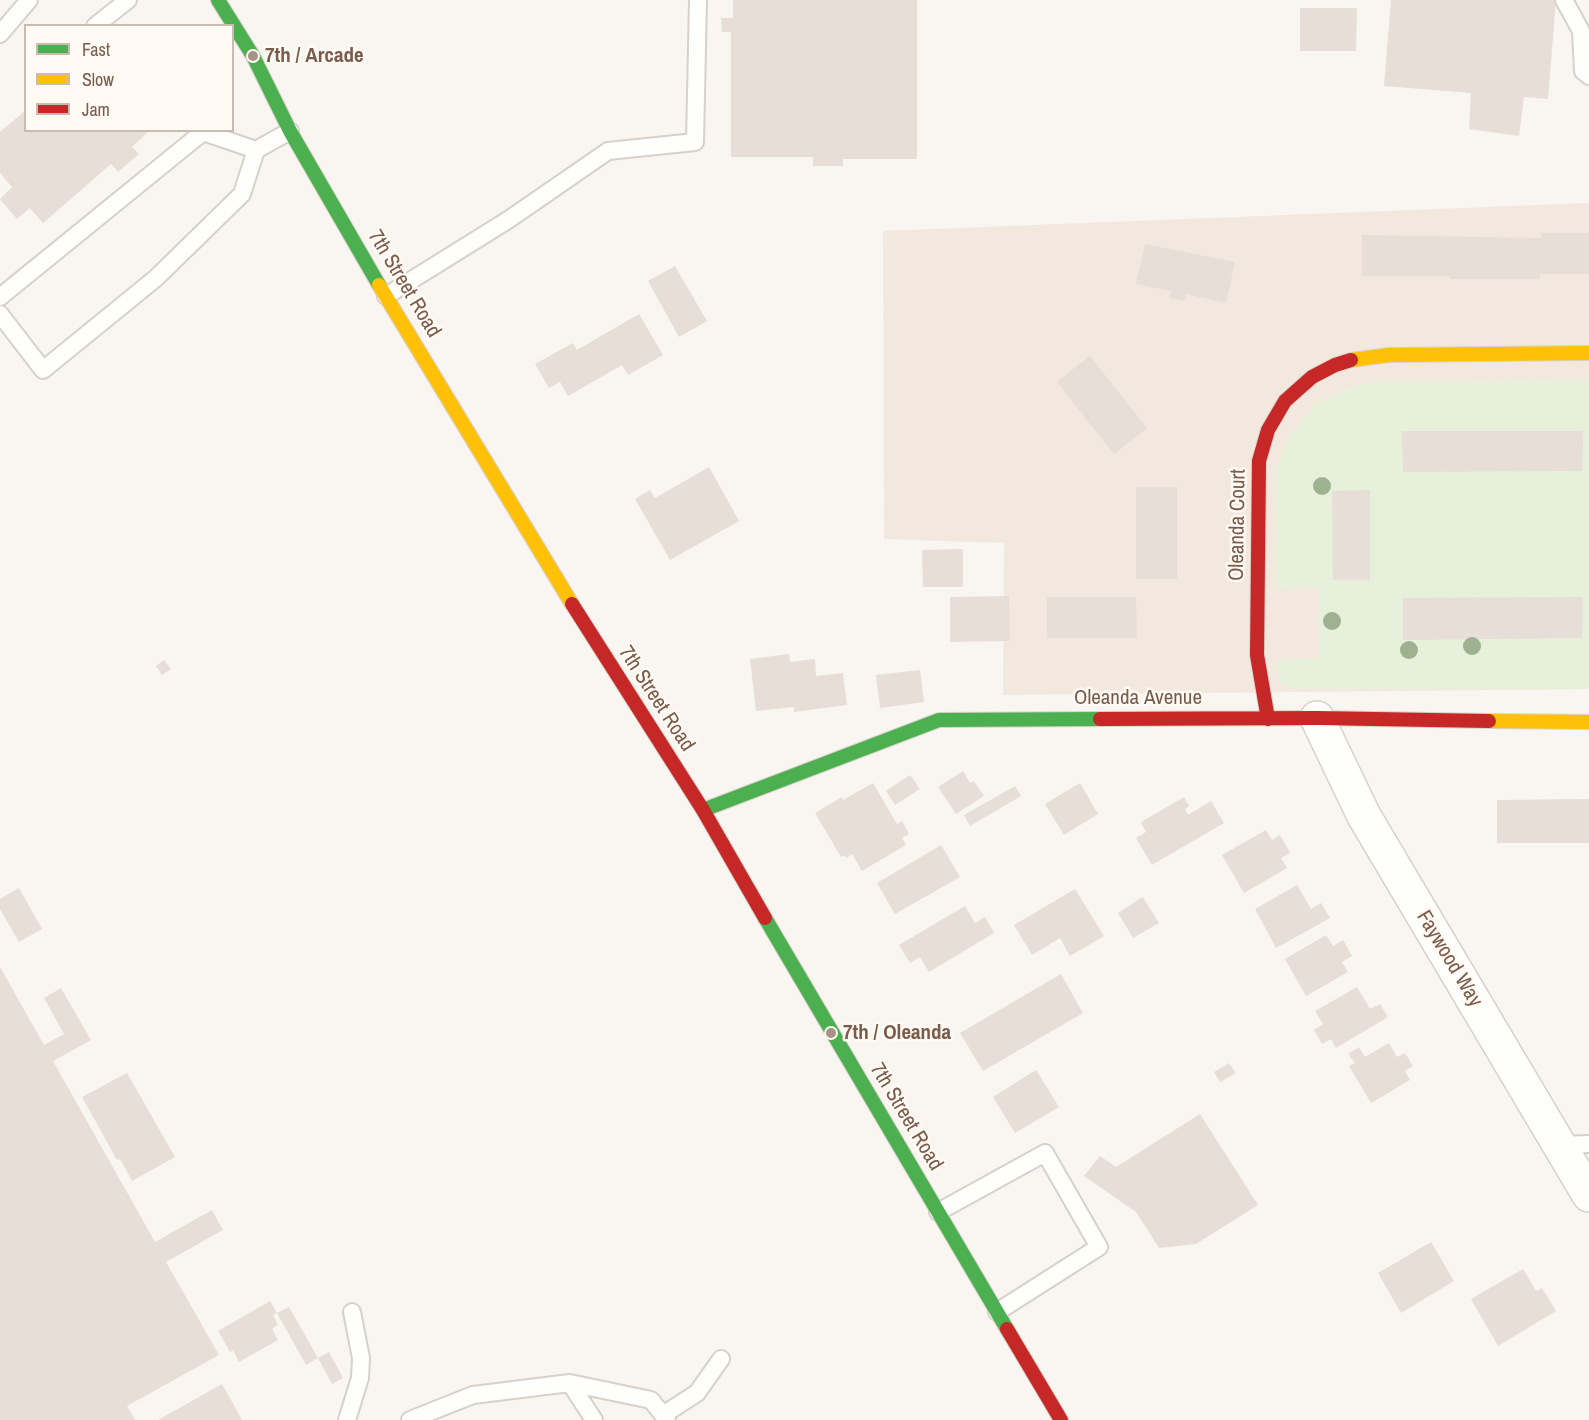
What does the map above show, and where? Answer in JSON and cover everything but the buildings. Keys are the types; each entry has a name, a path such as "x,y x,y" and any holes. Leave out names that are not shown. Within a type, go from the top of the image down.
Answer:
{"main road":[{"name":"7th Street Road","path":"218,0 233,24"},
{"name":"7th Street Road","path":"234,26 253,56 290,131 386,296 598,648 703,810 831,1034 1061,1420"},
{"name":"Oleanda Court","path":"1268,719 1257,655 1259,461 1268,430 1285,401 1312,377 1335,365 1359,358 1389,355 1589,353"},
{"name":"Oleanda Avenue","path":"703,810 939,720 1317,718 1589,722"}],"street":[{"name":"Faywood Way","path":"1317,718 1364,816 1575,1145 1589,1195"}],"lane":[{"path":"0,34 30,0"},
{"path":"98,24 128,0"},
{"path":"386,296 508,220 608,151 696,142 698,0"},
{"path":"1564,0 1581,31 1583,71 1589,76"},
{"path":"0,314 44,370 156,278 242,194 256,150 290,131"},
{"path":"0,297 203,132 256,150"},
{"path":"938,1212 1045,1153 1098,1247 997,1312"},
{"path":"347,1420 360,1378 361,1358 352,1312"},
{"path":"410,1420 473,1395 570,1383 651,1400 665,1418 697,1393 721,1359"},
{"path":"570,1383 594,1420"}],"shaded area":[{"path":"1589,203 1589,689 1003,695 1004,543 884,539 883,231"}],"green space":[{"path":"1589,380 1589,689 1298,689 1287,687 1280,680 1278,660 1320,658 1319,588 1276,589 1275,484 1277,469 1287,440 1314,407 1344,390 1378,382"}],"traffic: fast":[{"path":"218,0 233,24"},
{"path":"234,26 253,56 290,131 379,285"},
{"path":"703,810 939,720 1100,719"},
{"path":"765,918 1007,1329"}],"traffic: slow":[{"path":"379,285 572,604"},
{"path":"1351,360 1389,355 1589,353"},
{"path":"1489,721 1589,722"}],"traffic: jam":[{"path":"1268,719 1257,655 1259,461 1268,430 1285,401 1312,377 1335,365 1351,360"},
{"path":"572,604 703,810 765,918"},
{"path":"1100,719 1317,718 1489,721"},
{"path":"1007,1329 1061,1420"}],"place":[{"name":"7th / Arcade","path":"253,56"},
{"name":"7th / Oleanda","path":"831,1033"}]}
